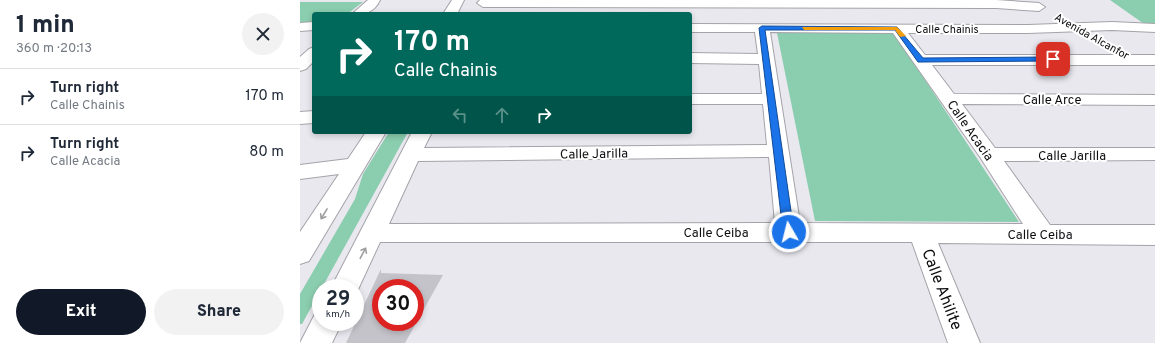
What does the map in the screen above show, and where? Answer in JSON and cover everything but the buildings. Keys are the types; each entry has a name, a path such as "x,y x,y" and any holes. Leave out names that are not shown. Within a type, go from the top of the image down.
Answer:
{"street":[{"path":"362,12 372,4 374,0"},
{"path":"451,12 458,0"},
{"path":"802,2 810,28"},
{"path":"481,6 802,2 1011,4 1043,9"},
{"name":"Avenida Alcanfor","path":"1043,9 1155,72"},
{"path":"300,27 312,26"},
{"name":"Calle Chainis","path":"692,28 1028,29 1075,26 1155,28"},
{"path":"762,28 777,151 789,232"},
{"name":"Calle Acacia","path":"897,28 1042,233"},
{"path":"300,54 312,52"},
{"path":"300,66 312,54"},
{"path":"692,58 766,59"},
{"path":"921,60 1155,60"},
{"path":"692,99 771,99"},
{"name":"Calle Arce","path":"948,99 1155,100"},
{"path":"300,118 312,117"},
{"path":"301,251 375,134"},
{"path":"350,279 421,134"},
{"name":"Calle Jarilla","path":"411,155 777,151"},
{"name":"Calle Jarilla","path":"989,156 1155,154"},
{"path":"300,172 354,165"},
{"name":"Calle Ceiba","path":"373,233 789,232 1155,235"},
{"name":"Calle Ahilite","path":"922,234 964,343"},
{"path":"316,343 322,331"}],"green space":[{"path":"1110,0 1155,0 1155,26 1147,26"},
{"path":"300,2 363,2 350,12 312,12 312,22 300,23"},
{"path":"777,33 894,33 1019,222 815,221"},
{"path":"388,134 407,134 327,279 312,279 312,306 302,324 300,324 300,294 355,199 363,174"}],"slow traffic":[{"path":"804,28 897,28 903,36"}],"route":[{"path":"789,232 762,28 897,28 921,60 1053,59"}]}
